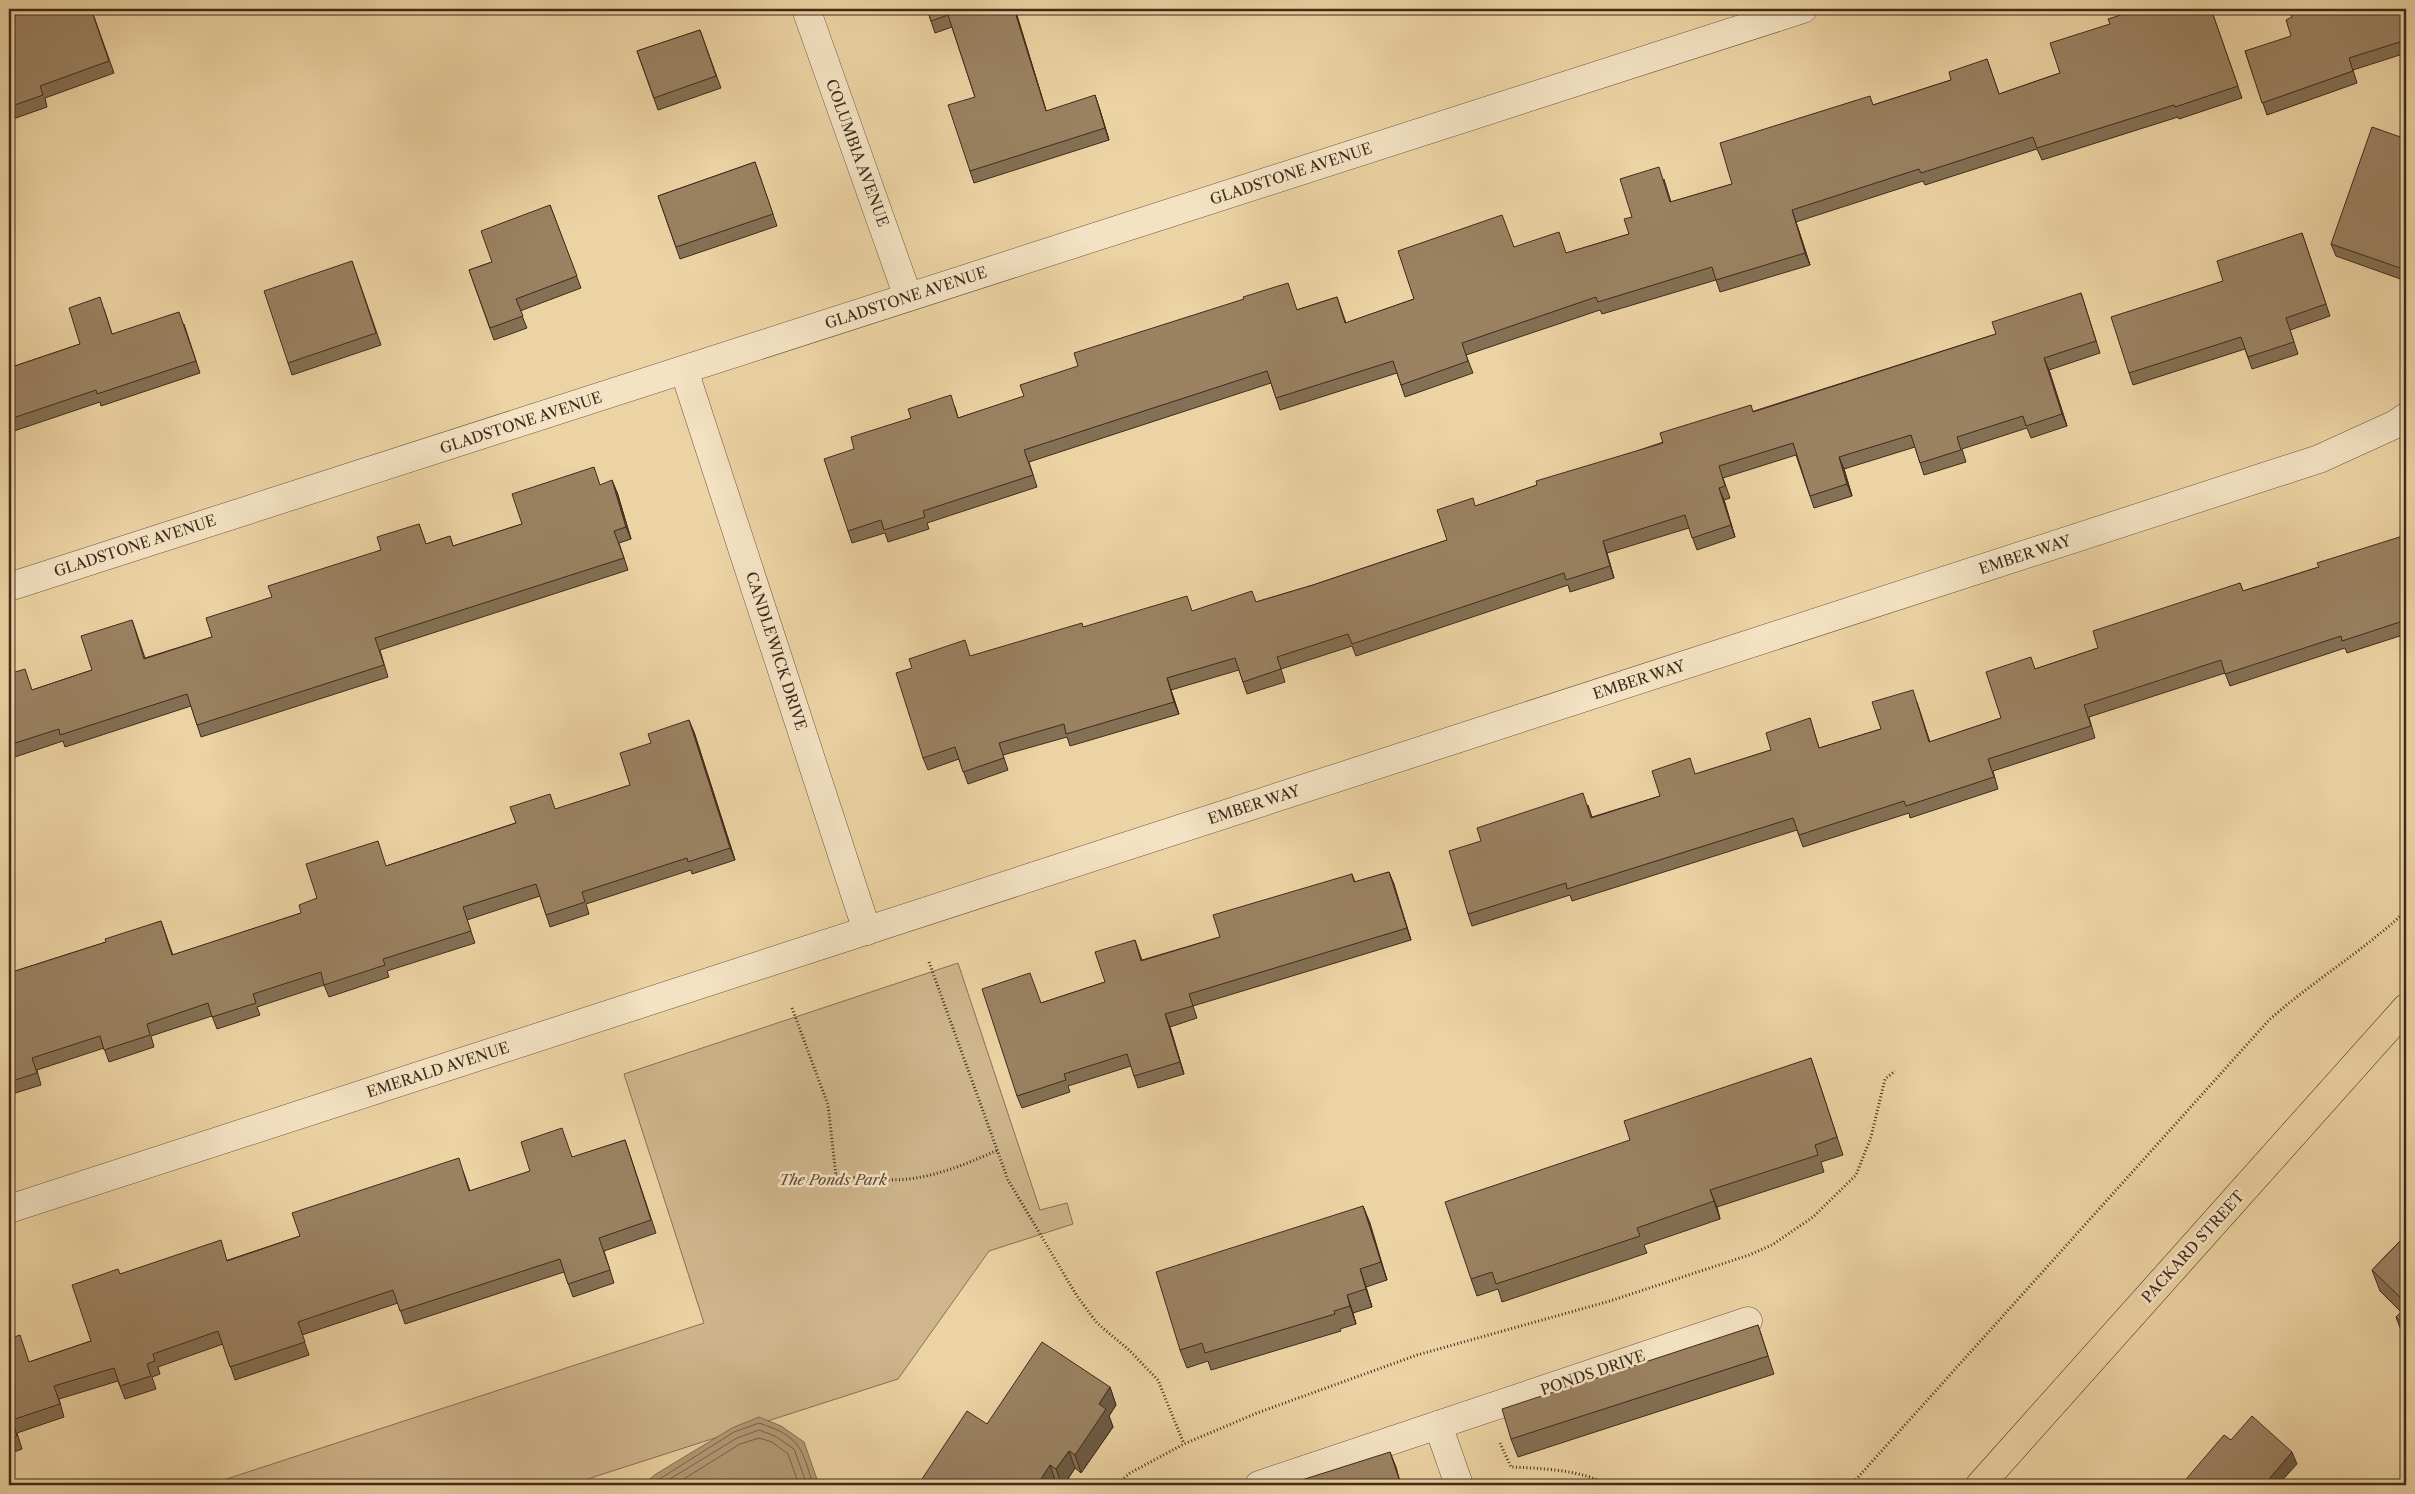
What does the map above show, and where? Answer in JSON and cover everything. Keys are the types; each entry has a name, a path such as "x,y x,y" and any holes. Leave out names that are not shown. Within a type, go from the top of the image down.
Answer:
{"main road":[{"name":"PACKARD STREET","path":"1980,1485 2406,1008"}],"street":[{"name":"COLUMBIA AVENUE","path":"806,9 908,297"},
{"name":"GLADSTONE AVENUE","path":"9,587 1803,9"},
{"name":"CANDLEWICK DRIVE","path":"684,370 867,931"},
{"name":"EMBER WAY","path":"867,931 2319,459 2396,424 2406,417"},
{"name":"EMERALD AVENUE","path":"9,1209 867,931"},
{"name":"PONDS DRIVE","path":"1259,1485 1748,1321"},
{"path":"1438,1425 1459,1485"}],"path":[{"path":"1851,1485 2269,1020 2298,995 2406,912"},
{"path":"929,962 1008,1180 1077,1296 1097,1323 1129,1350 1158,1380 1184,1444"},
{"path":"792,1008 828,1105 836,1176 880,1179 920,1178 956,1168 998,1150"},
{"path":"1116,1485 1130,1473 1184,1444 1257,1413 1417,1355 1610,1301 1749,1255 1772,1245 1813,1217 1841,1193 1856,1175 1871,1137 1885,1079 1895,1071"},
{"path":"1496,1435 1511,1468 1530,1468 1596,1478 1606,1485"}],"green space":[{"name":"The Ponds Park","path":"958,963 1040,1210 1067,1203 1073,1224 989,1251 898,1379 569,1485 208,1485 704,1323 624,1074"}],"water":[{"path":"759,1417 781,1426 804,1442 819,1485 642,1485 656,1474 732,1428"}],"building":[{"path":"9,9 91,9 109,61 40,86 43,95 9,107"},
{"path":"927,9 1014,9 1046,111 1095,95 1105,128 970,171 948,105 975,97 948,15 931,21"},
{"path":"2139,9 2152,9 2155,15 2174,9 2211,9 2238,86 2037,148 2033,137 1921,173 1919,169 1792,210 1805,253 1716,280 1712,267 1598,302 1596,297 1462,343 1468,361 1401,385 1393,361 1276,398 1267,371 1024,450 1033,475 923,511 925,517 884,530 881,520 848,531 824,459 854,449 851,437 911,418 908,409 951,395 958,418 1024,396 1020,385 1078,366 1074,353 1244,299 1243,297 1288,283 1297,310 1337,297 1345,323 1414,299 1398,251 1502,215 1514,247 1559,232 1566,253 1629,234 1624,219 1632,217 1620,179 1659,167 1670,202 1732,184 1720,143 1870,96 1873,105 1951,80 1949,72 1987,59 1999,94 2060,73 2050,43 2110,24 2108,19"},
{"path":"2289,9 2406,9 2406,40 2349,58 2353,71 2262,103 2245,51 2291,36 2286,20 2292,17"},
{"path":"700,30 716,76 654,98 637,51"},
{"path":"2372,127 2406,139 2406,270 2331,244"},
{"path":"755,162 773,214 676,247 658,196"},
{"path":"550,205 577,276 516,299 523,316 490,328 469,270 492,262 481,231"},
{"path":"2302,233 2326,304 2286,318 2294,342 2248,357 2241,337 2129,373 2111,317 2223,281 2217,261"},
{"path":"352,261 376,333 288,363 264,291"},
{"path":"2081,293 2096,341 2044,358 2062,414 2026,426 2023,416 1957,437 1961,450 1920,463 1911,435 1839,457 1847,484 1810,496 1793,443 1719,466 1725,486 1719,488 1731,525 1692,538 1685,515 1603,541 1610,566 1566,580 1564,573 1352,644 1348,634 1277,657 1281,669 1243,682 1235,658 1167,678 1174,702 1066,734 1064,724 999,743 1004,758 963,772 955,747 923,758 896,673 912,668 909,659 965,640 970,656 1082,623 1083,627 1187,596 1192,611 1252,591 1256,602 1313,585 1447,540 1437,510 1473,498 1475,506 1537,485 1536,481 1663,443 1660,433 1751,405 1753,412 1996,334 1992,322"},
{"path":"100,297 112,334 179,312 196,361 97,394 96,390 10,419 9,368 80,344 69,308"},
{"path":"594,467 600,485 612,480 626,527 614,531 624,558 375,638 384,665 197,725 187,694 60,735 59,729 9,745 9,674 25,669 32,690 92,670 81,636 132,620 144,659 212,637 206,618 272,597 268,586 381,550 377,537 419,524 426,544 450,536 453,546 522,524 512,494"},
{"path":"2406,535 2406,620 2342,641 2341,636 2225,674 2221,660 2084,705 2091,726 1988,759 1994,777 1906,806 1904,801 1799,835 1793,818 1567,889 1566,883 1468,914 1449,851 1481,841 1477,828 1583,793 1591,818 1660,796 1652,771 1690,758 1695,774 1771,750 1766,733 1810,718 1819,748 1881,729 1872,702 1913,690 1929,742 2001,718 1986,672 2031,657 2035,669 2098,648 2093,631 2240,583 2243,591 2319,567 2317,563"},
{"path":"689,720 730,848 688,862 687,858 582,892 585,902 546,915 536,884 463,907 471,931 383,959 385,965 324,985 321,972 253,994 256,1003 212,1017 208,1003 147,1024 150,1035 104,1050 100,1036 32,1058 37,1073 9,1082 9,973 106,942 105,939 161,921 172,955 301,913 299,905 317,898 306,864 378,841 386,866 516,823 510,807 550,794 555,809 630,785 620,753 651,743 648,734"},
{"path":"1389,872 1407,928 1189,994 1193,1006 1165,1014 1180,1062 1134,1076 1127,1054 1064,1074 1066,1080 1017,1096 982,989 1030,973 1041,1003 1105,982 1095,952 1135,940 1141,961 1220,937 1213,915 1352,874 1354,882"},
{"path":"1811,1058 1837,1137 1815,1145 1818,1155 1710,1190 1714,1201 1637,1228 1640,1236 1496,1284 1492,1272 1471,1279 1445,1202 1630,1140 1624,1121"},
{"path":"562,1128 572,1157 625,1140 651,1220 599,1238 610,1270 568,1284 560,1259 400,1311 393,1290 298,1322 305,1342 230,1367 218,1331 153,1354 155,1361 147,1364 151,1376 120,1386 114,1368 54,1386 60,1404 12,1420 17,1436 9,1439 9,1339 20,1335 29,1362 91,1341 72,1285 118,1269 120,1274 221,1240 227,1261 300,1236 292,1213 459,1158 469,1191 530,1171 521,1142"},
{"path":"1363,1206 1381,1262 1360,1269 1366,1289 1347,1295 1350,1306 1334,1311 1335,1314 1205,1353 1202,1343 1180,1350 1156,1272"},
{"path":"2406,1235 2406,1303 2372,1270"},
{"path":"2406,1307 2406,1327 2396,1317"},
{"path":"1758,1325 1768,1356 1511,1439 1502,1409"},
{"path":"1042,1342 1110,1387 1099,1404 1106,1409 1075,1455 1069,1451 1056,1469 1050,1465 1037,1485 918,1485 967,1411 987,1424"},
{"path":"2252,1416 2292,1452 2264,1485 2239,1485 2237,1483 2236,1485 2181,1485 2224,1435 2231,1440"},
{"path":"1390,1452 1401,1485 1286,1485"}]}
